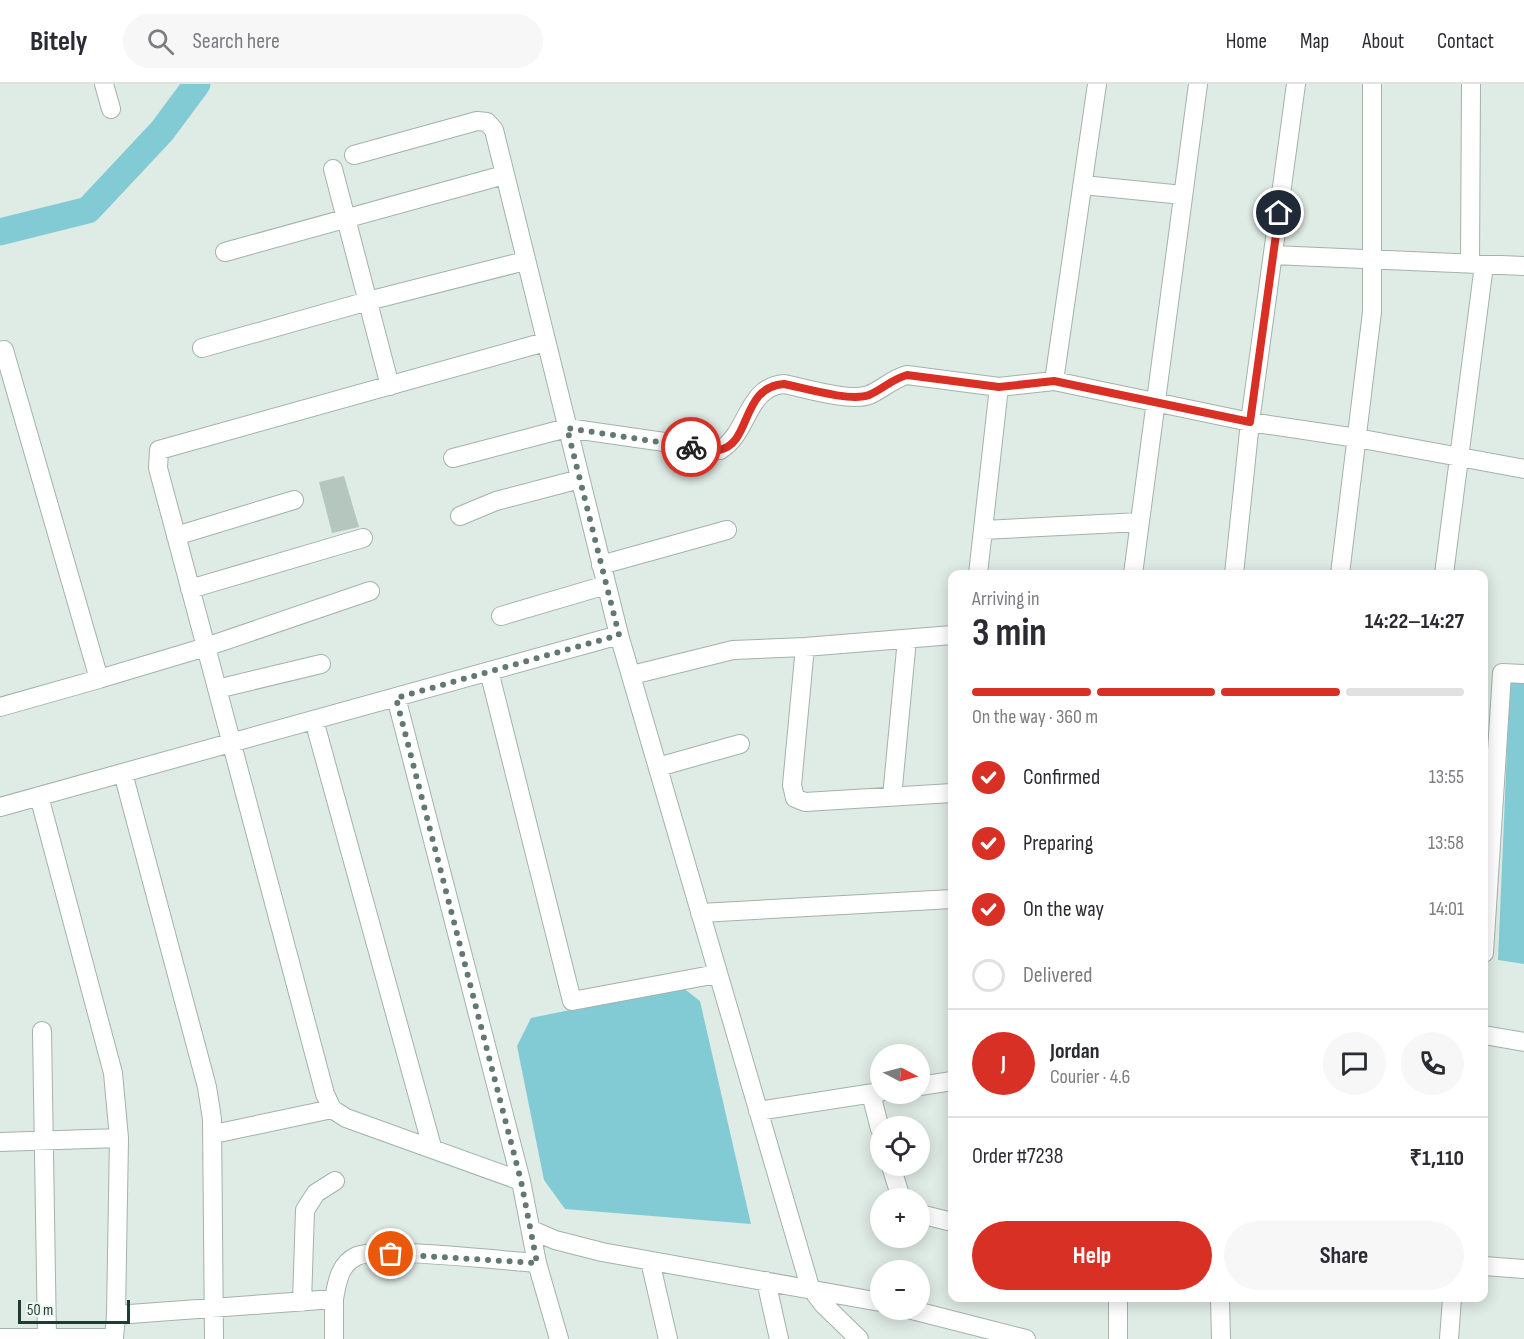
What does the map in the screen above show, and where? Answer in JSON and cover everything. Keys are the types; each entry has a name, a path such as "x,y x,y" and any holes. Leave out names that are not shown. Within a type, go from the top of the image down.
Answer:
{"street":[{"path":"104,84 111,109"},
{"path":"1054,381 1097,84"},
{"path":"1134,570 1154,400 1198,84"},
{"path":"1234,570 1250,422 1296,84"},
{"path":"1340,570 1370,334 1373,261 1372,84"},
{"path":"1444,570 1477,264 1470,84"},
{"path":"354,155 477,121 487,122 494,130 619,635 810,1287 823,1304 859,1339"},
{"path":"333,169 390,386"},
{"path":"225,252 346,217 504,176"},
{"path":"1083,184 1183,195"},
{"path":"1273,255 1524,266"},
{"path":"202,348 368,301 525,261"},
{"path":"521,1181 346,1118 333,1109 325,1094 158,468 159,450 545,342"},
{"path":"4,350 99,679"},
{"path":"453,458 567,428 720,450 731,444 753,402 762,391 772,385 784,384 856,397 869,395 894,378 907,375 999,387 1054,381 1154,400 1250,422 1357,438 1524,469"},
{"path":"978,570 999,387"},
{"path":"460,516 496,501 580,479"},
{"path":"176,536 294,500"},
{"path":"983,530 1140,522"},
{"path":"601,566 727,530"},
{"path":"190,589 363,538"},
{"path":"501,616 606,585"},
{"path":"0,707 206,647 370,591"},
{"path":"0,807 619,635"},
{"path":"632,675 722,651 806,647 948,635"},
{"path":"892,797 907,639"},
{"path":"806,647 792,785 795,798 805,802 948,793"},
{"path":"217,689 321,664"},
{"path":"489,671 572,1001 717,974"},
{"path":"1488,891 1502,673 1524,674"},
{"path":"396,698 521,1181 537,1263 559,1339"},
{"path":"314,720 432,1148"},
{"path":"658,767 740,744"},
{"path":"123,773 207,1087 214,1134 214,1339"},
{"path":"0,1338 114,1339 117,1316 119,1138 113,1073 39,796"},
{"path":"700,914 948,899"},
{"path":"37,1338 44,1140 42,1031"},
{"path":"1488,1036 1524,1042"},
{"path":"930,1084 948,1082"},
{"path":"758,1111 870,1094"},
{"path":"214,1134 333,1109"},
{"path":"0,1142 119,1138"},
{"path":"302,1302 305,1210 316,1193 335,1181"},
{"path":"930,1216 948,1221"},
{"path":"532,1230 581,1247 650,1261 810,1287 870,1300"},
{"path":"334,1339 334,1299 338,1277 346,1264 357,1256 407,1254 537,1263"},
{"path":"650,1261 668,1339"},
{"path":"1488,1266 1524,1269"},
{"path":"766,1281 779,1339"},
{"path":"117,1316 334,1299"},
{"path":"1118,1302 1118,1339"},
{"path":"1220,1302 1221,1339"},
{"path":"1449,1339 1452,1302"},
{"path":"930,1315 1026,1339"}],"water":[{"path":"1510,679 1524,680 1524,964 1498,960"},
{"path":"682,987 700,1001 751,1224 565,1209 544,1180 517,1046 531,1018"}],"building":[{"path":"344,476 359,527 332,533 319,482"}],"waterway":[{"path":"0,232 88,210 162,131 197,84"}],"way so far":[{"path":"391,1254 537,1263 521,1181 396,698 619,635 567,428 691,447"}],"route":[{"path":"691,447 720,450 731,444 739,433 753,402 762,391 772,385 784,384 856,397 869,395 894,378 907,375 999,387 1054,381 1154,400 1250,422 1279,213"}]}
